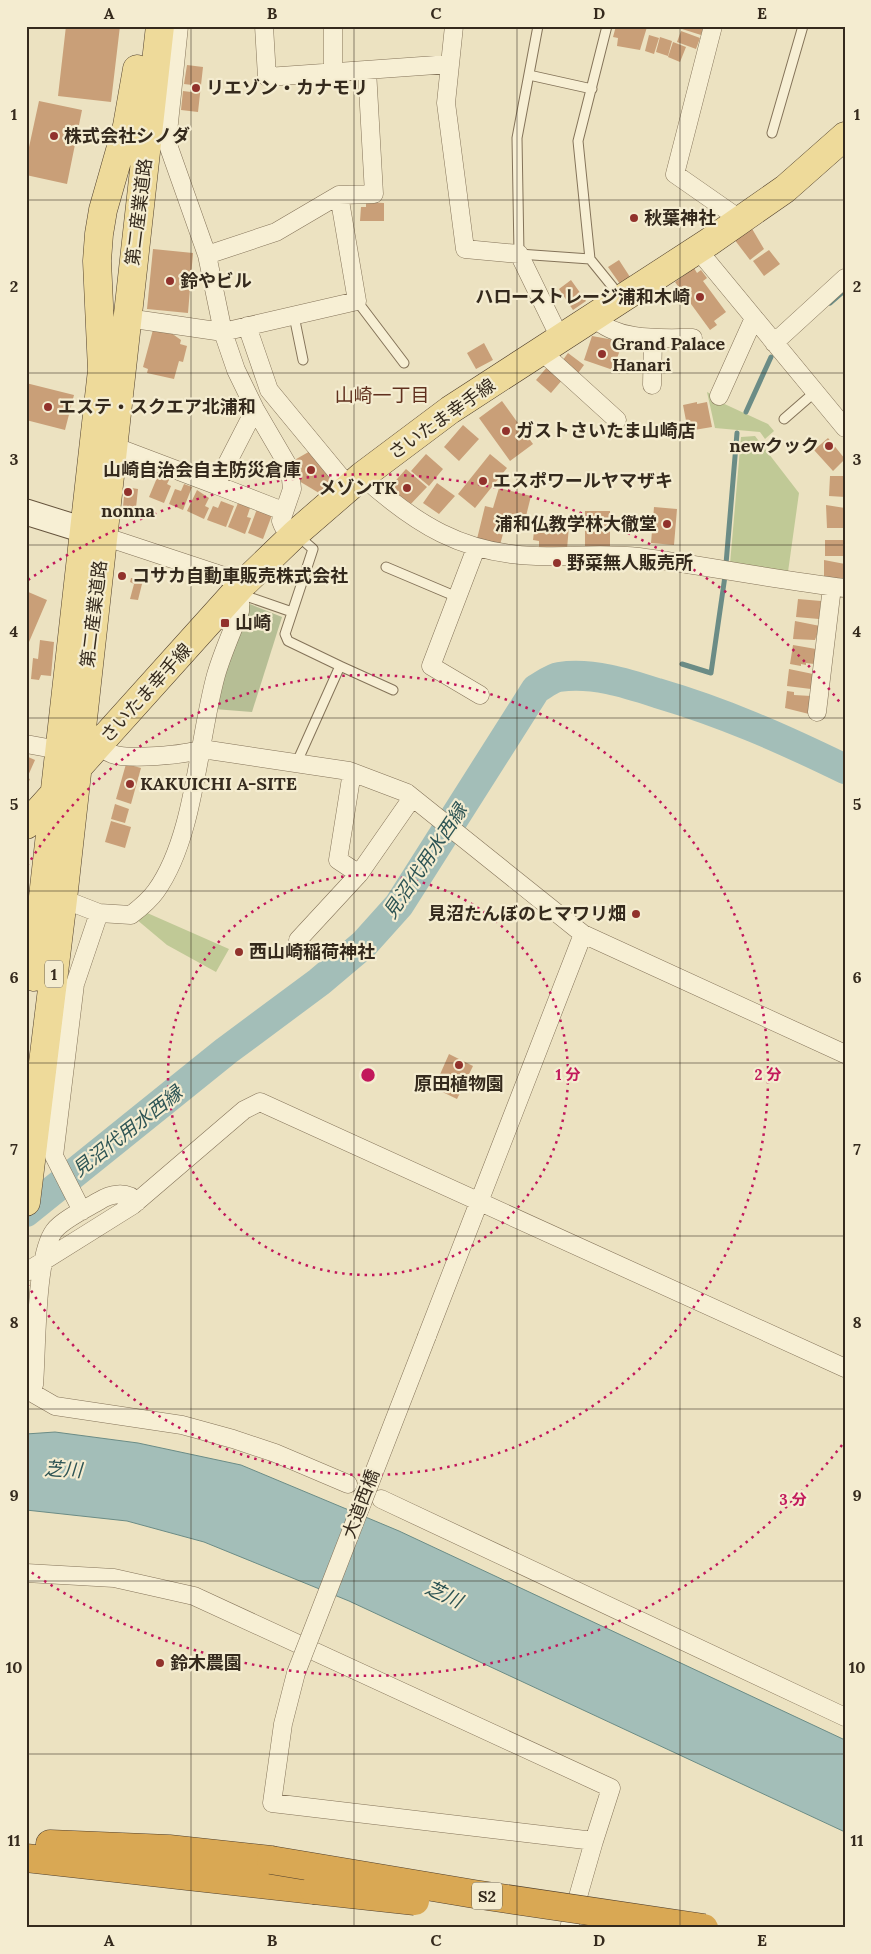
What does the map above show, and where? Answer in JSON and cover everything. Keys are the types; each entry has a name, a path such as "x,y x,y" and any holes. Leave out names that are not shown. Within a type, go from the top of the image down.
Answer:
{"highway":[{"name":"S2","path":"26,1841 169,1849 271,1860 474,1894 704,1928"},
{"name":"S2","path":"26,1858 538,1915 620,1928"}],"main road":[{"name":"第二産業道路","path":"28,1190 44,1076 63,899 68,760 94,534 102,370 98,261 99,234 103,210 133,100 142,26"},
{"name":"第二産業道路","path":"94,534 113,446 160,26"},
{"name":"さいたま幸手線","path":"26,825 54,794 68,760 99,746 239,588 289,523 356,481 450,410 698,250 785,189 845,136"},
{"name":"1","path":"26,1053 54,794"}],"street":[{"path":"113,446 216,485 289,523 292,489 290,468 255,409 236,370 223,332 207,255 167,142 179,26"},
{"path":"264,26 267,77 450,64"},
{"path":"333,26 333,72"},
{"path":"454,26 446,103 465,249 519,254 550,345 617,420"},
{"path":"713,26 675,174 741,220"},
{"path":"207,255 276,232 339,195 374,194 367,70"},
{"path":"127,318 223,332 357,301 339,195"},
{"path":"698,250 845,428"},
{"path":"774,343 845,278"},
{"path":"593,317 603,327 643,338 693,338"},
{"path":"719,396 754,318"},
{"path":"247,326 269,390 356,481 451,539 476,548 535,556 582,554 637,557 838,588 817,712"},
{"path":"652,385 653,338"},
{"path":"216,485 255,409"},
{"path":"26,512 230,578 239,588 240,611 216,675 202,749 181,837 167,872 156,892 131,915 99,914 63,899"},
{"path":"476,548 431,666 480,695"},
{"path":"26,744 68,760"},
{"path":"99,746 113,754 124,756 189,754 202,749 297,762 352,772 407,793 460,833 584,934 845,1054"},
{"path":"352,772 338,860 359,874"},
{"path":"298,940 359,874 412,798"},
{"path":"82,1211 54,1156 44,1076 99,914"},
{"name":"大道西橋","path":"584,934 296,1672 283,1724 272,1803 594,1841"},
{"path":"26,1272 137,1202 244,1110 260,1102 478,1203 845,1368"},
{"path":"137,1202 127,1195 115,1195 82,1211 55,1230 42,1261 32,1388 55,1406 173,1424 233,1439 275,1453 348,1484"},
{"path":"380,1499 845,1717"},
{"path":"26,1573 114,1578 194,1596 611,1788 569,1928"}],"lane":[{"path":"538,26 517,138 519,254 590,259"},
{"path":"607,26 578,141 590,259 621,298"},
{"path":"772,133 803,26"},
{"path":"529,75 592,89"},
{"path":"357,301 404,363"},
{"path":"294,316 303,360"},
{"path":"784,419 815,392"},
{"path":"289,523 313,549 285,634 288,641 394,690"},
{"path":"386,567 457,597"},
{"path":"239,588 292,612"},
{"path":"297,762 340,666"}],"green space":[{"path":"707,392 719,398 718,401 768,424 774,431 765,439 760,432 715,428"},
{"path":"755,436 799,493 788,572 730,564 741,437"},
{"path":"250,604 282,617 252,712 214,709 220,677"},
{"path":"145,912 229,949 216,972 167,945 136,919"}],"water":[{"name":"芝川","path":"55,1432 138,1443 241,1465 399,1531 845,1740 845,1832 349,1601 204,1542 127,1521 26,1510 26,1434"}],"building":[{"path":"66,26 120,26 111,102 58,96"},
{"path":"616,26 647,27 640,50 617,46 618,38 613,37"},
{"path":"683,26 704,26 701,35 682,29"},
{"path":"681,31 700,38 696,49 677,42"},
{"path":"649,35 659,38 654,54 645,51"},
{"path":"660,37 672,41 668,56 656,52"},
{"path":"673,42 686,47 680,62 668,57"},
{"name":"リエゾン・カナモリ","path":"187,65 203,67 198,112 181,110 183,91 191,92 192,85 184,84"},
{"name":"株式会社シノダ","path":"39,101 82,110 67,184 26,175 26,161"},
{"path":"366,202 384,203 384,221 360,221 361,207 366,207"},
{"path":"751,227 764,249 750,260 734,239"},
{"name":"鈴やビル","path":"153,249 193,253 188,313 147,309"},
{"path":"769,250 780,264 764,276 753,261"},
{"path":"619,260 630,277 620,284 608,267"},
{"name":"ハローストレージ浦和木崎","path":"694,268 697,273 701,270 707,278 703,281 726,312 714,321 717,325 710,330 675,282"},
{"path":"571,280 586,301 573,310 559,289"},
{"path":"154,326 167,330 181,340 180,344 187,346 183,362 179,361 174,379 147,373 148,369 143,367"},
{"name":"Grand Palace Hanari","path":"592,336 614,340 613,344 621,347 613,370 584,360"},
{"path":"484,343 493,360 476,369 467,353"},
{"path":"568,353 584,365 576,376 560,364"},
{"path":"548,366 563,379 551,393 536,380"},
{"name":"エステ・スクエア北浦和","path":"26,383 74,395 65,430 26,420"},
{"name":"ガストさいたま山崎店","path":"502,401 533,444 510,461 479,418"},
{"path":"697,402 697,404 707,402 712,427 688,431 683,405"},
{"path":"463,425 479,439 459,461 444,447"},
{"path":"828,438 845,459 833,471 814,450"},
{"name":"山崎自治会自主防災倉庫","path":"312,450 333,479 319,493 299,481 291,462"},
{"path":"426,454 443,469 429,486 411,471"},
{"name":"エスポワールヤマザキ","path":"490,454 507,468 475,508 458,494"},
{"name":"メゾンTK","path":"406,469 427,487 408,507 388,489"},
{"path":"159,473 170,478 167,484 171,486 164,503 149,497"},
{"path":"830,476 845,476 845,497 829,496"},
{"path":"437,483 455,496 439,514 423,503"},
{"path":"184,484 192,487 183,510 169,504 175,489 181,491"},
{"path":"125,487 138,489 135,517 122,516"},
{"path":"499,488 531,496 525,520 508,515 500,545 477,539 485,506 493,508"},
{"path":"197,490 209,498 205,506 209,508 204,519 187,511"},
{"path":"221,501 234,506 226,527 207,520 213,506 218,508"},
{"path":"238,503 250,508 247,517 251,518 245,534 228,527"},
{"path":"826,505 845,508 845,528 827,528"},
{"path":"654,507 677,509 674,545 651,543"},
{"path":"257,509 272,515 263,539 248,533"},
{"path":"585,511 610,511 610,546 585,546"},
{"path":"535,523 569,526 567,549 552,547 551,551 539,550 539,541 533,540"},
{"path":"825,540 845,540 845,556 825,556"},
{"path":"824,560 845,564 844,580 824,580"},
{"path":"131,578 143,580 138,600 130,599 134,584 130,582"},
{"path":"26,591 47,600 26,649"},
{"path":"798,599 821,601 819,619 796,617"},
{"path":"795,621 820,626 815,640 793,639"},
{"path":"40,640 54,642 51,676 41,675 39,680 31,679 33,658 38,659"},
{"path":"793,645 816,649 814,664 806,663 806,665 801,664 801,666 790,664"},
{"path":"789,669 813,674 811,689 787,686"},
{"path":"787,691 794,692 794,695 811,696 809,714 785,708"},
{"path":"26,756 35,760 27,778 30,779 26,788"},
{"path":"126,764 141,768 131,804 116,799"},
{"path":"115,804 129,809 125,823 111,819"},
{"path":"111,821 131,827 125,848 105,842"},
{"path":"449,1054 473,1066 457,1099 434,1088"}],"waterway":[{"path":"830,303 845,290"},
{"path":"746,412 771,357"},
{"path":"726,564 737,433"},
{"path":"682,664 711,673 725,576"},
{"name":"見沼代用水西縁","path":"26,1212 226,1051 319,982 364,944 399,905 536,689 550,680 559,677 584,676 609,679 633,686 729,718 845,769"}],"place":[{"name":"リエゾン・カナモリ","path":"196,88"},
{"name":"株式会社シノダ","path":"54,136"},
{"name":"秋葉神社","path":"634,218"},
{"name":"鈴やビル","path":"170,281"},
{"name":"ハローストレージ浦和木崎","path":"700,297"},
{"name":"Grand Palace Hanari","path":"602,354"},
{"name":"エステ・スクエア北浦和","path":"48,407"},
{"name":"ガストさいたま山崎店","path":"506,431"},
{"name":"newクック","path":"829,446"},
{"name":"山崎自治会自主防災倉庫","path":"311,470"},
{"name":"エスポワールヤマザキ","path":"483,481"},
{"name":"メゾンTK","path":"407,488"},
{"name":"nonna","path":"128,492"},
{"name":"浦和仏教学林大徹堂","path":"667,524"},
{"name":"野菜無人販売所","path":"557,563"},
{"name":"コサカ自動車販売株式会社","path":"122,576"},
{"name":"山崎","path":"225,623"},
{"name":"KAKUICHI A-SITE","path":"130,784"},
{"name":"見沼たんぼのヒマワリ畑","path":"636,914"},
{"name":"西山崎稲荷神社","path":"239,952"},
{"name":"原田植物園","path":"459,1065"},
{"name":"鈴木農園","path":"160,1663"}],"district":[{"name":"山崎一丁目","path":"382,395"}]}
